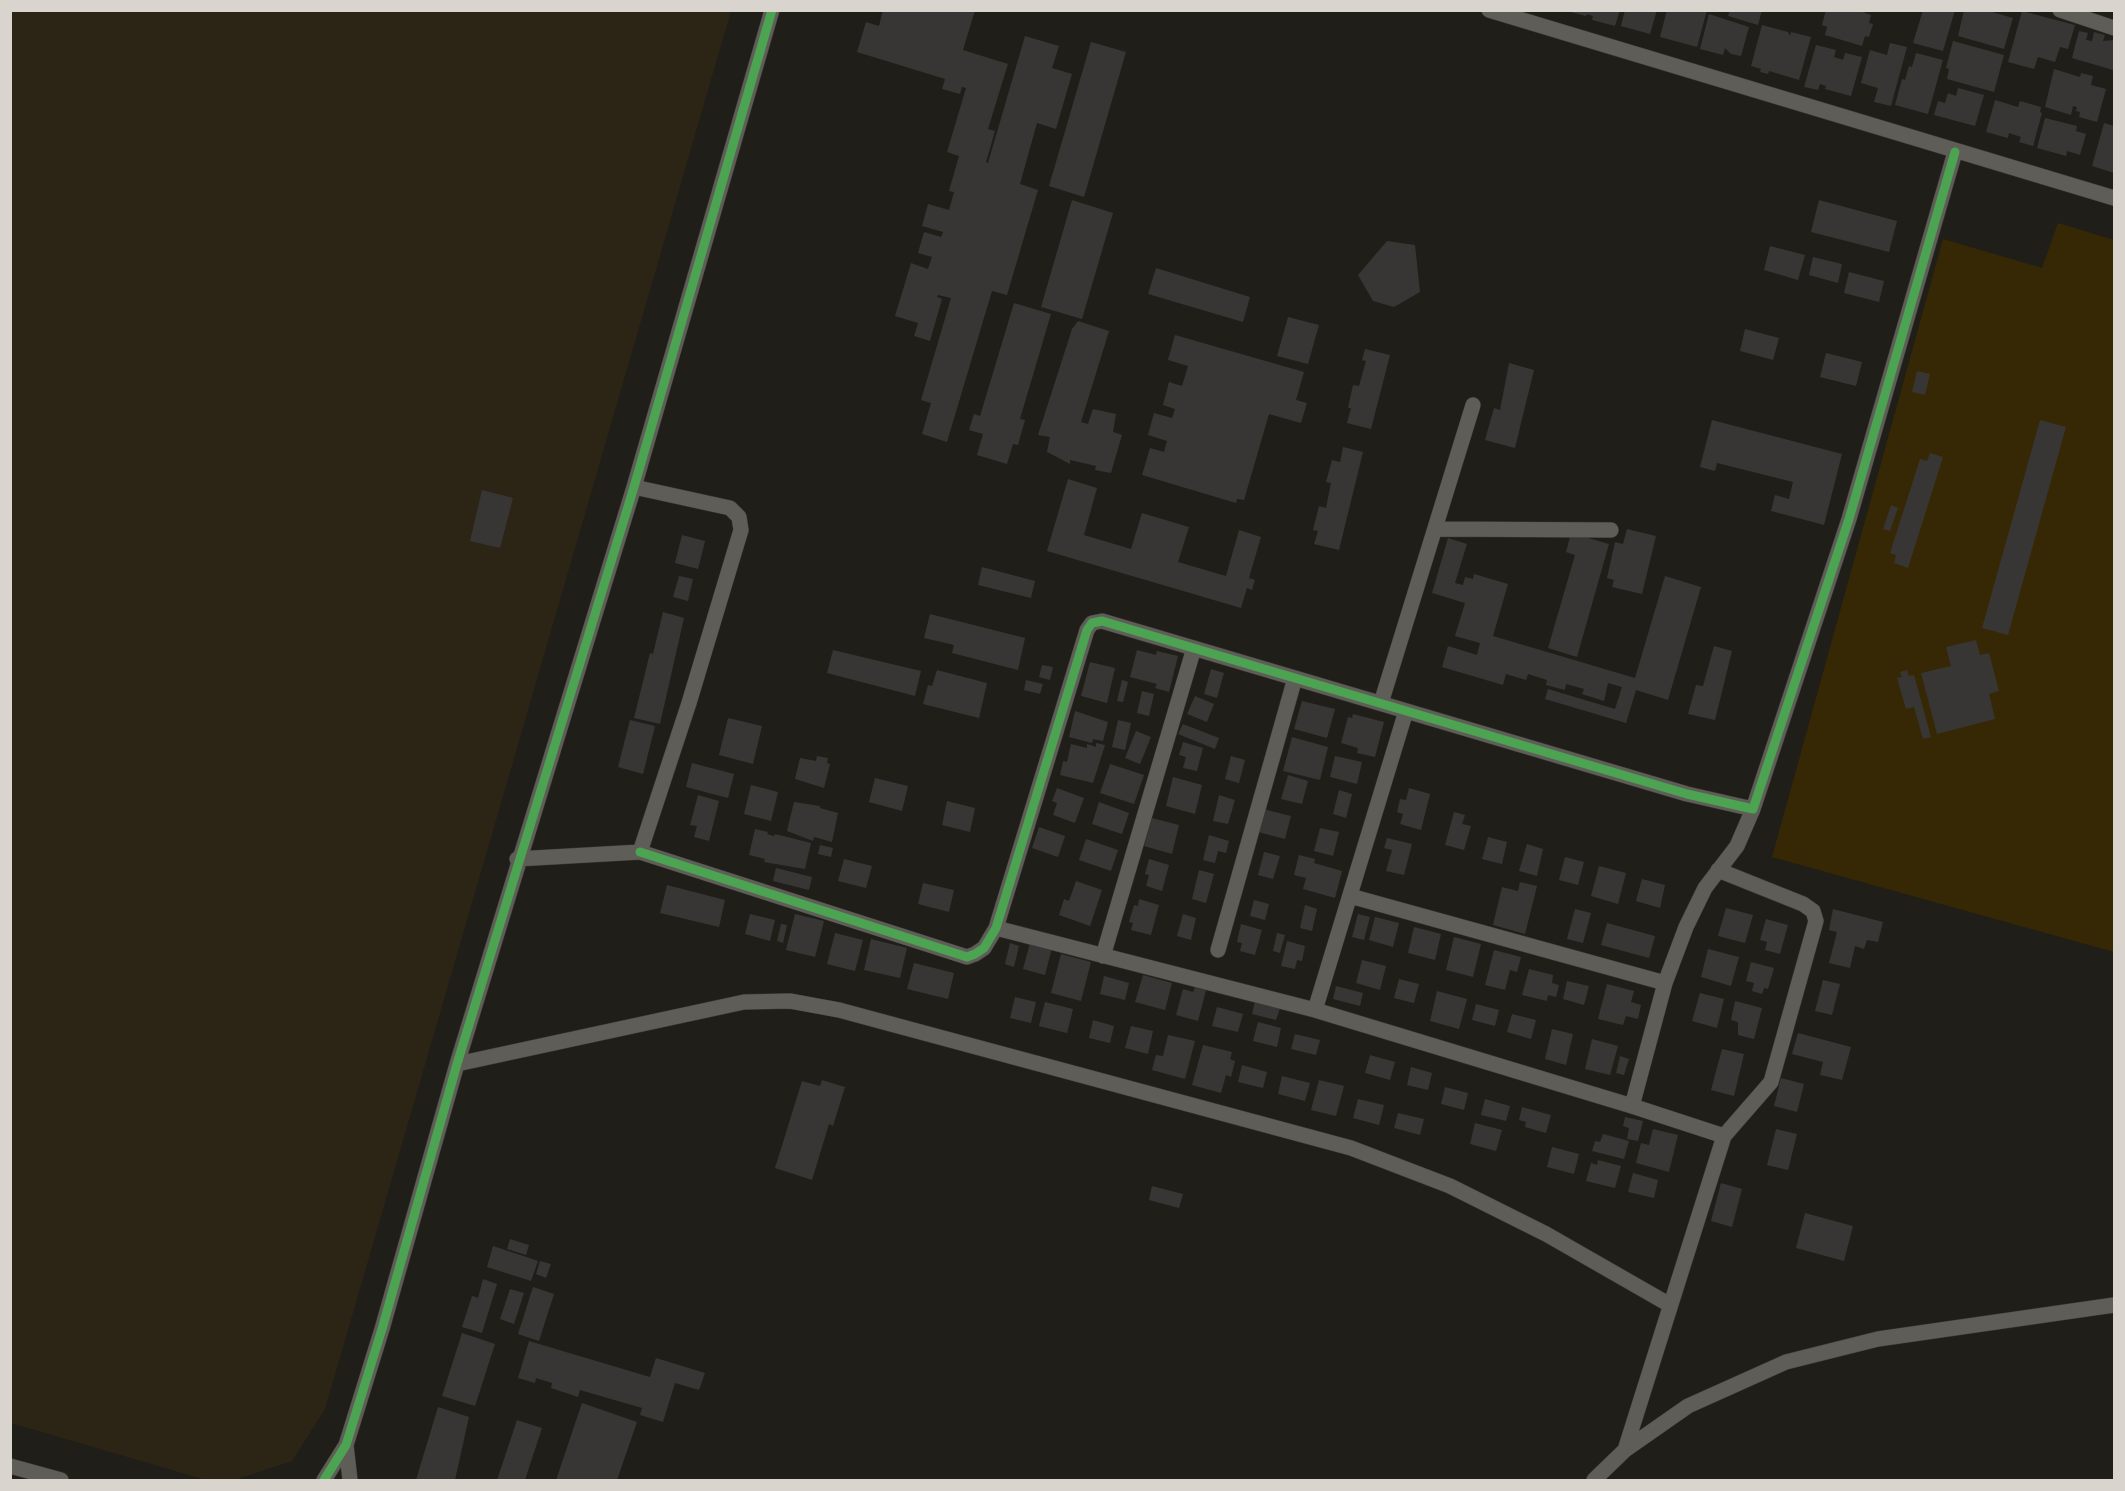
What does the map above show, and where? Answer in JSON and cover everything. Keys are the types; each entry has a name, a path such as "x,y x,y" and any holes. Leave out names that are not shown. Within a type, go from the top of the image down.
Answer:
{"street":[{"path":"324,1480 346,1445 517,860 634,487 772,10"},
{"path":"2060,10 2115,28"},
{"path":"1497,12 1955,152 2115,198"},
{"path":"1632,1106 1665,983 1686,927 1705,888 1737,846 1753,809 1849,519 1955,152"},
{"path":"1381,704 1473,405"},
{"path":"634,487 730,508 739,517 741,530 640,852"},
{"path":"1435,529 1611,530"},
{"path":"517,860 640,852 967,957 984,948 996,928 1087,630 1092,623 1102,621 1688,794 1753,809"},
{"path":"1103,956 1194,648"},
{"path":"1218,950 1295,678"},
{"path":"1314,1010 1406,711"},
{"path":"1625,1450 1724,1136 1757,1101 1771,1082 1816,921 1813,911 1803,904 1718,870"},
{"path":"1350,896 1665,983"},
{"path":"996,928 1314,1010 1724,1136"},
{"path":"457,1064 744,1002 790,1001 839,1010 1352,1148 1450,1186 1546,1234 1670,1305"},
{"path":"1594,1480 1625,1450 1688,1406 1786,1362 1878,1339 2115,1305"},
{"path":"346,1445 350,1480"},
{"path":"10,1466 61,1480"}],"shaded area":[{"path":"10,11 731,11 325,1409 292,1461 235,1480 206,1480 11,1423"},
{"path":"2058,223 2114,240 2114,952 1772,857 1943,239 2042,268"}],"building":[{"path":"883,10 975,10 963,50 1008,64 988,129 995,131 986,162 988,163 1025,36 1059,46 1052,68 1072,74 1056,129 1037,123 1020,184 1038,190 1007,295 992,291 947,442 922,434 931,403 921,400 951,298 938,295 937,297 942,299 930,341 914,336 918,323 895,316 911,263 928,269 932,257 918,253 924,232 941,237 943,232 922,226 928,204 949,210 954,192 949,191 959,156 947,152 966,88 962,87 960,94 942,89 945,79 857,52 866,22 879,26"},
{"path":"1620,10 1615,26 1592,20 1593,16 1587,14 1586,16 1567,11"},
{"path":"1625,10 1657,10 1650,34 1621,26"},
{"path":"1667,10 1707,10 1697,47 1660,37"},
{"path":"1730,10 1762,10 1758,25 1728,16"},
{"path":"1826,10 1857,10 1871,15 1869,23 1873,24 1869,37 1865,36 1862,46 1825,35 1827,27 1822,25"},
{"path":"1923,10 1955,10 1943,51 1913,43"},
{"path":"1964,10 1985,10 2013,18 2004,49 1958,36"},
{"path":"2022,11 2075,25 2068,49 2060,47 2055,62 2038,57 2034,69 2008,62"},
{"path":"1709,14 1749,27 1741,56 1731,54 1725,48 1723,55 1700,49"},
{"path":"1762,25 1788,32 1790,36 1791,32 1811,37 1799,80 1769,71 1768,74 1760,72 1761,69 1751,66"},
{"path":"2079,31 2088,33 2086,40 2092,41 2094,32 2105,35 2103,41 2114,40 2113,70 2072,58"},
{"path":"1953,41 2004,55 1994,92 1947,79 1949,69 1946,68"},
{"path":"1091,42 1126,52 1084,197 1049,186"},
{"path":"1890,43 1907,47 1891,106 1874,102 1878,88 1861,83 1870,50 1887,55"},
{"path":"1816,45 1836,50 1834,57 1843,60 1845,53 1862,57 1851,96 1825,89 1826,86 1820,84 1818,90 1804,87"},
{"path":"1916,53 1943,60 1928,114 1895,105 1902,79 1905,80 1909,66 1912,67"},
{"path":"2054,69 2080,77 2081,73 2093,76 2091,85 2106,89 2097,122 2079,117 2080,112 2076,111 2077,107 2073,106 2071,115 2045,107"},
{"path":"1958,88 1984,95 1975,126 1934,115 1938,101 1945,103 1948,93 1956,96"},
{"path":"1995,100 2018,107 2020,101 2041,107 2040,112 2042,113 2033,146 2019,142 2021,137 2009,133 2008,138 1986,132"},
{"path":"2045,118 2077,126 2076,131 2086,134 2080,155 2067,151 2066,156 2037,148"},
{"path":"2104,123 2114,126 2114,173 2092,166"},
{"path":"1072,200 1113,213 1082,319 1041,307"},
{"path":"1819,200 1897,221 1889,252 1811,232"},
{"path":"1387,241 1415,245 1420,292 1394,307 1373,301 1358,275"},
{"path":"1770,246 1805,255 1798,280 1764,270"},
{"path":"1813,257 1842,264 1838,283 1809,275"},
{"path":"1156,268 1250,297 1243,322 1148,294"},
{"path":"1849,272 1884,281 1879,302 1844,293"},
{"path":"1014,303 1051,314 1020,419 1025,420 1018,445 1013,444 1007,464 977,455 983,434 969,430 974,414 980,416"},
{"path":"1288,317 1319,325 1308,364 1277,356"},
{"path":"1078,321 1109,331 1081,422 1088,424 1093,409 1116,414 1113,432 1122,435 1111,473 1095,470 1096,466 1070,460 1070,464 1047,452 1050,437 1038,435 1072,329"},
{"path":"1745,329 1779,338 1773,360 1740,351"},
{"path":"1175,335 1304,372 1296,400 1307,403 1301,423 1269,414 1244,500 1237,499 1236,503 1142,475 1150,448 1164,452 1167,441 1148,435 1154,413 1172,418 1175,409 1163,405 1169,382 1182,386 1188,366 1168,360"},
{"path":"1365,349 1390,355 1371,429 1347,423 1353,385 1359,386 1366,361 1362,360"},
{"path":"1826,353 1862,362 1856,386 1820,377"},
{"path":"1509,363 1534,370 1515,448 1485,440 1494,408 1500,410"},
{"path":"1917,371 1930,374 1925,395 1912,392"},
{"path":"1712,420 1842,454 1824,525 1771,511 1775,495 1789,499 1793,482 1717,463 1715,471 1700,467"},
{"path":"2040,420 2066,427 2008,635 1982,628"},
{"path":"1343,447 1363,452 1339,550 1314,544 1318,531 1313,530 1319,506 1326,508 1331,483 1326,482 1332,460 1340,462"},
{"path":"1930,453 1943,457 1908,568 1894,563 1896,555 1890,553 1920,459 1927,461"},
{"path":"1068,479 1097,488 1084,535 1131,549 1142,513 1189,527 1178,562 1226,576 1239,530 1261,537 1249,578 1255,580 1252,590 1247,588 1241,608 1047,551"},
{"path":"482,490 513,498 500,548 470,541"},
{"path":"1891,505 1898,508 1890,531 1883,529"},
{"path":"1627,529 1656,536 1642,594 1612,587 1614,580 1607,578 1615,542 1623,544"},
{"path":"1571,533 1609,544 1577,657 1548,648 1575,555 1566,552"},
{"path":"682,535 705,541 698,569 675,563"},
{"path":"1448,538 1467,544 1455,583 1463,585 1465,577 1473,579 1474,574 1508,584 1493,636 1635,678 1665,576 1701,587 1668,700 1636,690 1626,723 1545,699 1548,689 1615,709 1622,687 1608,683 1604,701 1582,694 1584,689 1566,684 1565,690 1546,685 1547,680 1528,674 1526,680 1506,674 1503,685 1442,667 1448,646 1477,655 1480,643 1455,636 1465,603 1432,593"},
{"path":"982,567 1035,581 1031,598 978,585"},
{"path":"679,576 693,579 688,601 673,597"},
{"path":"663,612 684,618 660,724 634,718"},
{"path":"930,614 1025,638 1018,670 952,653 954,645 924,638"},
{"path":"1976,640 1980,655 1989,653 1999,691 1989,694 1995,719 1937,734 1921,673 1951,666 1946,647"},
{"path":"1714,646 1732,651 1715,720 1688,714 1696,685 1703,686"},
{"path":"833,650 921,671 915,696 827,673"},
{"path":"1137,650 1156,655 1157,651 1178,656 1169,692 1155,688 1157,684 1130,677"},
{"path":"1090,662 1115,668 1107,703 1081,696"},
{"path":"1042,665 1053,667 1050,680 1039,677"},
{"path":"1211,669 1224,673 1217,698 1204,694"},
{"path":"937,670 987,683 979,718 923,704 928,685 932,686"},
{"path":"1907,670 1909,676 1914,675 1931,737 1923,739 1914,707 1906,709 1897,678 1902,677 1900,672"},
{"path":"1026,680 1043,684 1040,694 1024,690"},
{"path":"1122,680 1128,682 1123,702 1117,701"},
{"path":"1142,691 1154,694 1149,716 1137,713"},
{"path":"1195,696 1214,704 1207,722 1187,714"},
{"path":"1302,701 1335,709 1327,738 1294,729"},
{"path":"1075,711 1108,722 1103,741 1093,739 1092,743 1069,737"},
{"path":"1353,714 1384,722 1375,757 1357,753 1358,748 1341,743 1348,717 1352,718"},
{"path":"728,718 762,726 753,764 719,755"},
{"path":"630,720 655,726 643,774 618,767"},
{"path":"1118,720 1131,723 1125,750 1112,747"},
{"path":"1183,724 1219,738 1215,749 1178,734"},
{"path":"1136,731 1151,737 1140,764 1125,758"},
{"path":"1292,737 1328,747 1320,780 1283,771"},
{"path":"1183,742 1203,748 1197,771 1183,768 1186,757 1179,755"},
{"path":"1096,743 1105,745 1093,783 1060,775 1063,761 1067,762 1071,744 1087,748 1087,744 1096,747"},
{"path":"817,756 828,758 827,763 830,764 824,788 795,779 800,758 816,761"},
{"path":"1231,756 1245,760 1239,783 1225,779"},
{"path":"1335,756 1362,762 1357,784 1330,777"},
{"path":"692,763 734,774 728,798 686,787"},
{"path":"1110,764 1144,775 1134,804 1100,793"},
{"path":"1288,775 1308,781 1302,804 1281,799"},
{"path":"1173,777 1202,785 1195,814 1166,806"},
{"path":"875,778 908,786 902,811 869,802"},
{"path":"751,785 778,792 771,821 744,814"},
{"path":"1057,788 1084,798 1075,823 1053,815 1057,803 1052,801"},
{"path":"1409,788 1430,794 1421,830 1400,824 1403,814 1397,812 1400,799 1406,800"},
{"path":"1339,790 1352,794 1346,818 1333,814"},
{"path":"698,795 719,801 709,841 694,837 697,826 690,825"},
{"path":"1219,795 1235,800 1228,824 1213,821"},
{"path":"947,801 975,808 970,832 942,825"},
{"path":"794,802 820,806 820,808 838,813 832,842 814,837 813,841 787,831"},
{"path":"1099,802 1129,813 1122,834 1092,824"},
{"path":"1263,809 1291,816 1285,839 1258,832"},
{"path":"1454,812 1465,815 1462,824 1471,826 1464,850 1445,845"},
{"path":"1152,818 1179,825 1172,854 1144,846"},
{"path":"1039,827 1065,836 1058,857 1032,848"},
{"path":"1320,828 1339,832 1333,856 1314,851"},
{"path":"755,829 774,836 775,834 811,843 805,869 764,862 765,859 749,855"},
{"path":"1209,835 1229,841 1226,853 1218,851 1215,863 1203,860"},
{"path":"1488,837 1507,842 1502,864 1482,859"},
{"path":"1387,838 1412,844 1404,875 1386,871 1392,850 1384,848"},
{"path":"1086,839 1118,850 1111,871 1079,860"},
{"path":"1527,844 1543,849 1537,876 1519,871"},
{"path":"820,845 833,848 831,857 818,854"},
{"path":"1264,852 1280,856 1273,879 1258,875"},
{"path":"1299,855 1315,859 1314,863 1342,871 1335,898 1303,889 1306,878 1294,875"},
{"path":"1565,857 1584,862 1578,885 1559,880"},
{"path":"844,859 872,866 866,888 838,881"},
{"path":"1149,859 1169,865 1162,891 1146,886 1149,875 1145,874"},
{"path":"1599,866 1626,873 1618,904 1591,896"},
{"path":"776,868 812,877 809,890 773,881"},
{"path":"1199,870 1214,874 1206,903 1192,899"},
{"path":"1642,879 1665,885 1660,908 1636,901"},
{"path":"1076,881 1102,890 1090,926 1059,915 1064,899 1069,901"},
{"path":"1520,882 1537,886 1525,934 1493,925 1502,887 1518,891"},
{"path":"923,883 954,890 949,912 918,904"},
{"path":"667,885 725,900 719,927 660,913"},
{"path":"1139,899 1159,905 1151,935 1131,930 1133,923 1129,922 1134,905 1138,906"},
{"path":"1254,900 1269,904 1265,920 1250,916"},
{"path":"1305,905 1317,909 1312,931 1300,928"},
{"path":"1726,908 1753,915 1745,943 1718,936"},
{"path":"1575,909 1591,913 1583,943 1567,939"},
{"path":"1833,909 1883,922 1878,942 1867,940 1864,949 1855,946 1850,968 1829,963 1837,932 1829,930"},
{"path":"750,914 775,920 770,941 745,934"},
{"path":"795,914 824,921 815,957 786,950"},
{"path":"1183,914 1196,918 1191,940 1177,936"},
{"path":"1358,914 1370,917 1364,940 1352,937"},
{"path":"1375,917 1399,923 1393,947 1369,940"},
{"path":"1766,919 1788,925 1780,954 1765,950 1767,942 1760,940"},
{"path":"1607,923 1655,936 1649,958 1601,945"},
{"path":"781,924 787,925 783,943 777,941"},
{"path":"1241,924 1262,930 1255,955 1240,951 1242,943 1237,942"},
{"path":"1414,927 1441,934 1435,960 1408,953"},
{"path":"835,933 863,940 855,971 827,964"},
{"path":"1277,933 1285,935 1280,953 1273,951"},
{"path":"1454,937 1481,944 1473,977 1446,970"},
{"path":"871,939 907,948 900,978 864,970"},
{"path":"1287,941 1305,946 1302,961 1297,960 1295,969 1281,966"},
{"path":"1010,943 1019,946 1014,967 1005,964"},
{"path":"1030,943 1052,948 1045,975 1023,969"},
{"path":"1708,949 1739,957 1731,986 1701,977"},
{"path":"1494,950 1521,957 1517,972 1510,970 1505,990 1485,985"},
{"path":"1061,954 1091,962 1081,1001 1051,993"},
{"path":"1362,960 1386,966 1380,990 1356,983"},
{"path":"1751,962 1774,968 1768,989 1764,988 1762,994 1752,991 1754,983 1746,981"},
{"path":"914,963 954,973 948,999 907,989"},
{"path":"1529,969 1553,975 1552,983 1559,985 1556,997 1548,995 1547,1001 1522,995"},
{"path":"1143,975 1172,983 1165,1010 1135,1002"},
{"path":"1104,976 1129,983 1125,1000 1100,994"},
{"path":"1399,979 1419,984 1414,1003 1394,998"},
{"path":"1823,980 1840,984 1832,1015 1815,1011"},
{"path":"1567,981 1589,986 1584,1005 1563,999"},
{"path":"1607,984 1634,991 1631,1002 1641,1005 1638,1019 1626,1016 1623,1025 1598,1019"},
{"path":"1336,986 1363,993 1360,1006 1333,999"},
{"path":"1195,987 1206,990 1198,1021 1176,1015 1183,989 1193,992"},
{"path":"1437,991 1467,999 1459,1029 1430,1021"},
{"path":"1700,993 1724,999 1717,1028 1692,1021"},
{"path":"1015,997 1036,1002 1031,1023 1010,1018"},
{"path":"1255,1001 1280,1008 1276,1020 1252,1014"},
{"path":"1735,1001 1762,1008 1754,1039 1738,1035 1738,1022 1731,1020"},
{"path":"1045,1002 1073,1009 1067,1033 1039,1026"},
{"path":"1476,1004 1499,1010 1495,1026 1472,1020"},
{"path":"1217,1007 1243,1014 1238,1032 1212,1026"},
{"path":"1512,1014 1536,1020 1531,1039 1507,1032"},
{"path":"1093,1020 1114,1026 1110,1043 1089,1038"},
{"path":"1258,1022 1281,1028 1277,1047 1253,1041"},
{"path":"1131,1026 1153,1031 1148,1054 1125,1048"},
{"path":"1552,1029 1573,1034 1566,1065 1545,1059"},
{"path":"1798,1033 1851,1047 1842,1080 1820,1075 1823,1062 1792,1054"},
{"path":"1295,1034 1320,1040 1316,1055 1291,1049"},
{"path":"1168,1035 1195,1041 1185,1079 1152,1070 1156,1055 1163,1056"},
{"path":"1592,1039 1618,1046 1610,1075 1585,1069"},
{"path":"1203,1045 1232,1052 1230,1059 1235,1061 1231,1077 1226,1075 1221,1093 1192,1085"},
{"path":"1722,1049 1744,1054 1734,1096 1711,1090"},
{"path":"1370,1055 1395,1062 1390,1080 1365,1073"},
{"path":"1620,1056 1629,1059 1624,1075 1616,1073"},
{"path":"1242,1065 1267,1072 1263,1088 1238,1082"},
{"path":"1411,1067 1432,1073 1428,1090 1407,1085"},
{"path":"1282,1076 1310,1083 1305,1101 1278,1094"},
{"path":"1781,1078 1804,1084 1797,1112 1774,1106"},
{"path":"822,1080 845,1087 833,1126 829,1124 812,1180 775,1168 802,1081 820,1086"},
{"path":"1319,1080 1344,1086 1336,1116 1311,1110"},
{"path":"1445,1087 1468,1093 1464,1110 1441,1104"},
{"path":"1358,1099 1384,1105 1379,1125 1353,1118"},
{"path":"1485,1099 1510,1106 1506,1121 1481,1115"},
{"path":"1522,1107 1551,1115 1546,1133 1525,1127 1526,1122 1519,1120"},
{"path":"1398,1113 1424,1119 1420,1135 1394,1128"},
{"path":"1625,1117 1643,1121 1638,1141 1627,1139 1629,1128 1623,1126"},
{"path":"1475,1123 1502,1130 1496,1151 1470,1144"},
{"path":"1653,1129 1678,1135 1669,1172 1636,1163 1641,1143 1649,1145"},
{"path":"1776,1129 1797,1134 1788,1170 1767,1165"},
{"path":"1603,1134 1629,1141 1624,1159 1592,1151 1595,1141 1600,1142"},
{"path":"1552,1147 1579,1154 1574,1174 1547,1167"},
{"path":"1598,1160 1621,1166 1615,1188 1586,1181 1591,1163 1597,1165"},
{"path":"1633,1173 1658,1180 1654,1198 1628,1192"},
{"path":"1721,1183 1742,1189 1732,1227 1711,1221"},
{"path":"1152,1186 1183,1194 1179,1208 1149,1200"},
{"path":"1805,1213 1853,1226 1844,1261 1796,1248"},
{"path":"510,1239 529,1245 526,1255 507,1249"},
{"path":"493,1246 538,1261 531,1281 487,1267"},
{"path":"540,1261 551,1264 546,1278 536,1274"},
{"path":"483,1279 497,1284 482,1333 462,1327 472,1296 478,1298"},
{"path":"533,1287 554,1294 539,1341 518,1334"},
{"path":"510,1289 524,1293 514,1324 500,1319"},
{"path":"462,1333 495,1344 475,1406 442,1396"},
{"path":"529,1341 650,1377 656,1358 705,1373 699,1390 675,1383 663,1422 640,1415 642,1408 580,1390 578,1397 551,1388 552,1383 536,1378 535,1383 518,1378"},
{"path":"582,1403 637,1422 617,1480 556,1480"},
{"path":"438,1407 469,1417 455,1480 416,1480"},
{"path":"517,1420 542,1428 525,1480 497,1480"}],"cycle path":[{"path":"324,1480 346,1445 382,1329 457,1064 634,487 772,10"},
{"path":"640,852 967,957 975,954 984,948 996,928 1087,630 1092,623 1102,621 1687,794 1753,809 1849,519 1955,152"}]}
